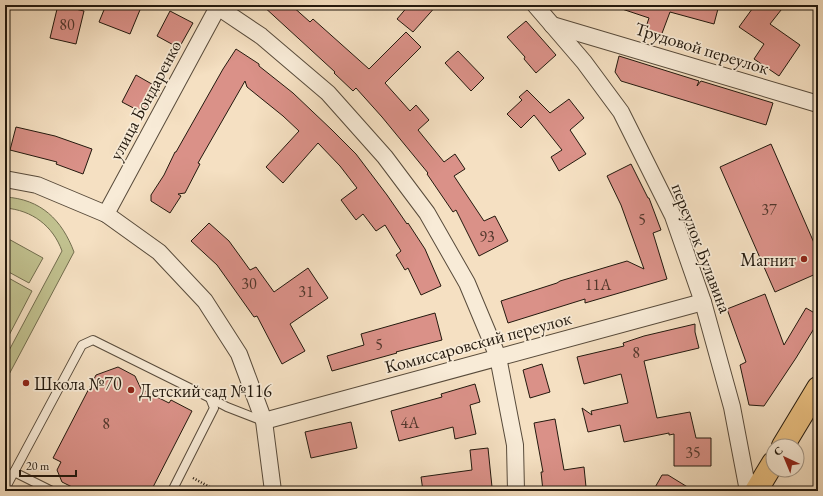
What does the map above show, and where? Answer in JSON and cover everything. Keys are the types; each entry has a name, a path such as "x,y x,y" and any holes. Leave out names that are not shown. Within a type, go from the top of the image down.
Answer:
{"main road":[{"path":"788,438 818,388"},
{"path":"756,491 765,476"}],"street":[{"name":"переулок Булавина","path":"535,5 584,62 621,112 673,216 703,302 732,407 748,491"},
{"name":"улица Бондаренко","path":"106,214 218,6"},
{"path":"218,6 261,36 328,93 385,157 427,213 466,284 498,357 515,445 516,491"},
{"name":"Трудовой переулок","path":"552,25 818,104"},
{"path":"5,179 37,185 106,214 159,252 205,301 239,354 264,421 273,491"},
{"name":"Комиссаровский переулок","path":"264,421 703,302"}],"lane":[{"path":"5,489 82,345 93,340 227,407 264,421"},
{"path":"172,491 214,408 210,398"},
{"path":"14,472 52,491"}],"path":[{"path":"182,471 217,491"}],"green space":[{"path":"5,197 29,202 48,213 63,230 74,252 5,382 5,358 62,251 53,234 40,221 24,212 5,208"},
{"path":"5,237 43,258 29,283 5,270"},
{"path":"5,276 32,291 5,343"}],"building":[{"path":"58,5 84,11 76,44 50,38"},
{"path":"106,5 142,5 130,34 99,22"},
{"path":"262,5 291,5 310,22 313,19 369,69 406,32 421,47 385,83 410,111 416,105 429,120 418,130 444,162 455,154 465,169 454,176 484,221 495,216 508,241 479,256 456,210 453,212 427,174 428,173 382,117 356,88 353,91 334,73 335,72"},
{"path":"409,5 437,5 413,32 397,19"},
{"path":"620,5 719,5 714,24 670,12 661,36 645,30 649,18 619,8"},
{"path":"755,5 785,5 770,24 800,45 779,76 754,59 764,44 739,27"},
{"path":"170,11 193,23 179,48 157,36"},
{"path":"526,21 556,55 536,73 524,59 525,57 507,37"},
{"path":"236,49 259,64 259,66 293,93 356,154 407,224 408,223 425,249 441,286 421,295 408,268 405,270 396,255 401,251 385,225 376,231 363,214 356,220 341,200 357,188 340,166 318,143 283,183 266,167 299,131 247,87 245,81 198,163 200,164 185,193 178,194 181,196 170,213 151,201 151,195 164,175 175,152"},
{"path":"458,51 484,78 471,91 445,63"},
{"path":"619,56 699,81 697,86 701,81 773,103 766,125 621,81 615,72"},
{"path":"136,75 157,87 143,113 122,102"},
{"path":"527,90 550,113 569,99 584,118 570,130 586,154 559,171 551,157 562,150 534,115 521,128 507,114 522,100 519,97"},
{"path":"16,127 55,136 92,149 83,174 56,164 57,162 10,150"},
{"path":"771,144 818,252 818,273 775,292 720,167"},
{"path":"631,164 649,198 661,230 653,233 667,279 585,303 585,299 508,323 501,301 560,281 627,261 644,269 621,205 607,176"},
{"path":"209,223 229,241 250,270 256,267 274,292 308,268 328,298 290,324 305,351 282,364 257,316 254,317 217,265 191,241"},
{"path":"765,294 784,345 806,308 818,315 818,322 764,406 749,405 740,365 746,362 727,309"},
{"path":"435,313 442,340 332,371 327,356 364,345 361,334"},
{"path":"695,324 695,332 699,348 644,361 657,418 690,412 696,438 711,438 711,466 674,466 674,434 669,435 669,433 624,442 620,425 588,432 582,408 592,415 591,411 628,403 621,374 584,384 577,357 624,346 623,343 644,336"},
{"path":"542,364 550,392 530,398 523,370"},
{"path":"118,367 135,376 141,389 169,403 171,400 192,411 151,491 98,491 92,488 78,490 62,482 57,470 61,462 53,458 96,375"},
{"path":"475,384 480,402 470,405 476,434 455,439 453,427 399,441 391,411 442,397 441,394"},
{"path":"555,419 564,470 584,467 586,487 543,491 541,472 543,472 534,423"},
{"path":"351,422 357,448 311,458 305,432"},
{"path":"488,448 492,487 452,491 423,491 421,477 472,470 470,450"},
{"path":"662,475 668,475 694,491 653,491"}],"place":[{"name":"Магнит","path":"804,259"},
{"name":"Школа №70","path":"26,383"},
{"name":"Детский сад №116","path":"131,390"}]}
